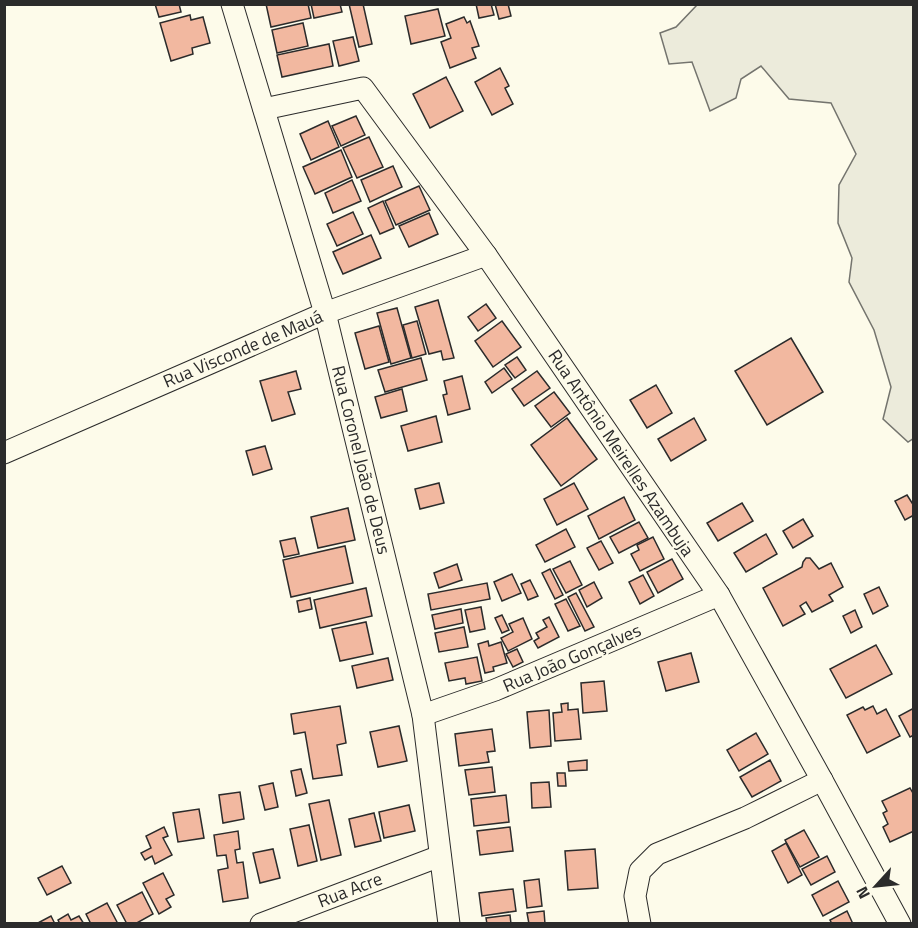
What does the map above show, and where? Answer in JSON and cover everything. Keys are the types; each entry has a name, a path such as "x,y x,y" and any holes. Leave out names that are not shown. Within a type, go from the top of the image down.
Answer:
{"street":[{"name":"Rua Coronel João de Deus","path":"232,4 325,313 423,715 449,924"},
{"name":"Rua Antônio Meirelles Azambuja","path":"264,109 363,88 486,255 719,595 900,924"},
{"name":"Rua Visconde de Mauá","path":"4,453 325,313 486,255"},
{"name":"Rua João Gonçalves","path":"423,715 495,690 719,595"},
{"path":"640,924 635,896 640,871 657,854 745,818 822,780"},
{"name":"Rua Acre","path":"261,924 440,856"}],"shaded area":[{"path":"697,5 913,5 914,438 908,442 883,419 891,387 874,330 849,282 852,258 838,223 839,185 856,154 831,103 789,99 761,66 741,79 736,98 710,111 692,62 669,64 660,33 676,27"}],"building":[{"path":"155,4 179,4 181,12 159,17"},
{"path":"266,4 308,4 311,18 271,27"},
{"path":"311,4 340,4 342,12 314,18"},
{"path":"349,4 363,4 372,44 359,47"},
{"path":"476,4 491,4 494,15 479,18"},
{"path":"495,4 508,4 511,16 499,19"},
{"path":"438,9 445,36 411,44 405,16"},
{"path":"190,15 191,20 203,17 210,43 192,48 193,54 171,61 160,23"},
{"path":"464,17 467,23 470,21 479,46 472,48 476,58 450,68 441,42 451,38 446,24"},
{"path":"303,23 308,46 277,53 272,30"},
{"path":"353,37 359,61 339,66 333,41"},
{"path":"329,44 333,66 282,77 277,55"},
{"path":"500,68 509,86 505,88 513,104 492,115 475,82"},
{"path":"446,77 463,111 430,128 413,94"},
{"path":"356,116 365,135 341,146 332,126"},
{"path":"328,121 339,147 311,160 300,134"},
{"path":"369,137 383,167 357,178 343,148"},
{"path":"341,150 352,177 315,194 303,167"},
{"path":"393,166 402,187 370,202 361,180"},
{"path":"352,180 361,201 333,213 325,193"},
{"path":"419,186 430,210 396,225 385,201"},
{"path":"383,201 394,228 380,234 368,208"},
{"path":"353,212 363,234 337,246 327,224"},
{"path":"429,213 438,234 409,247 399,226"},
{"path":"371,235 381,258 343,274 333,252"},
{"path":"438,300 454,358 443,360 441,351 429,354 415,307"},
{"path":"486,304 496,318 478,331 468,317"},
{"path":"397,308 411,358 391,364 377,313"},
{"path":"417,321 426,354 412,358 403,325"},
{"path":"502,321 521,347 493,367 475,341"},
{"path":"379,326 389,362 365,369 355,333"},
{"path":"791,338 823,392 767,425 735,371"},
{"path":"517,357 526,370 515,378 505,365"},
{"path":"421,358 427,380 385,392 378,370"},
{"path":"504,368 512,379 492,393 485,382"},
{"path":"296,371 301,389 288,392 295,414 272,421 260,381"},
{"path":"537,371 550,388 524,406 512,389"},
{"path":"462,376 470,409 448,415 443,395 447,394 444,381"},
{"path":"656,385 672,413 647,428 630,400"},
{"path":"402,389 407,411 381,418 375,397"},
{"path":"554,392 570,413 551,427 535,406"},
{"path":"436,416 442,442 408,451 401,426"},
{"path":"567,418 597,459 561,486 531,445"},
{"path":"694,418 706,440 671,461 658,439"},
{"path":"265,446 272,469 253,475 246,451"},
{"path":"439,483 444,503 420,509 415,489"},
{"path":"574,483 588,509 557,525 544,499"},
{"path":"907,495 914,506 914,515 905,520 895,501"},
{"path":"624,497 635,520 599,539 588,516"},
{"path":"742,503 753,521 718,541 707,523"},
{"path":"348,508 355,540 318,548 311,517"},
{"path":"803,519 813,536 793,548 783,531"},
{"path":"639,522 648,538 619,553 610,537"},
{"path":"566,529 575,547 545,562 536,545"},
{"path":"766,534 777,554 746,572 734,553"},
{"path":"653,537 664,559 640,571 631,554 639,550 637,545"},
{"path":"295,538 299,554 284,557 280,541"},
{"path":"601,541 613,563 599,570 587,548"},
{"path":"345,546 353,583 291,597 283,560"},
{"path":"806,558 810,558 819,569 831,563 843,587 829,595 833,601 812,612 806,602 800,606 805,614 783,626 763,588 802,567"},
{"path":"672,559 683,579 658,593 647,572"},
{"path":"570,561 582,585 566,593 553,569"},
{"path":"457,564 462,580 439,588 434,573"},
{"path":"550,569 563,595 555,599 542,573"},
{"path":"512,574 521,593 502,601 494,582"},
{"path":"643,575 654,596 640,604 629,582"},
{"path":"530,580 538,596 528,600 521,584"},
{"path":"594,582 602,598 587,607 579,590"},
{"path":"487,583 490,599 431,610 428,594"},
{"path":"879,587 888,606 873,614 864,594"},
{"path":"366,588 372,616 320,628 314,600"},
{"path":"576,593 594,627 585,631 568,597"},
{"path":"310,598 312,609 299,612 297,601"},
{"path":"566,599 580,626 568,631 555,604"},
{"path":"481,607 485,629 470,632 465,610"},
{"path":"461,609 463,623 435,629 432,615"},
{"path":"855,610 862,627 851,633 843,616"},
{"path":"502,615 509,630 502,633 495,618"},
{"path":"549,617 559,637 538,648 534,641 539,638 536,633 547,627 543,620"},
{"path":"523,618 532,639 508,651 501,638 513,632 509,624"},
{"path":"366,622 373,654 340,661 332,629"},
{"path":"464,627 468,647 439,652 435,633"},
{"path":"488,641 489,646 501,642 507,663 493,667 494,671 485,673 478,644"},
{"path":"876,645 892,674 846,698 830,669"},
{"path":"517,649 523,662 513,667 506,654"},
{"path":"691,653 699,682 666,691 658,662"},
{"path":"477,657 482,681 466,684 465,678 449,681 445,663"},
{"path":"388,658 393,680 357,688 352,666"},
{"path":"604,681 607,711 583,713 581,683"},
{"path":"568,703 568,710 578,709 581,739 555,741 553,713 562,712 561,704"},
{"path":"340,706 346,743 337,745 342,775 313,779 305,732 294,734 291,714"},
{"path":"873,706 877,714 886,709 900,736 867,753 847,715 863,707 865,710"},
{"path":"914,708 914,735 910,737 899,716"},
{"path":"549,710 551,746 530,748 527,712"},
{"path":"399,726 407,761 378,767 370,732"},
{"path":"492,729 495,751 487,752 489,762 459,766 455,734"},
{"path":"756,733 768,754 739,771 727,750"},
{"path":"587,760 587,770 569,771 568,762"},
{"path":"770,760 781,781 752,797 740,777"},
{"path":"492,767 495,792 469,795 465,770"},
{"path":"301,769 307,793 296,796 291,771"},
{"path":"557,773 565,773 566,786 558,786"},
{"path":"549,782 551,807 532,808 531,783"},
{"path":"273,783 278,807 265,810 259,786"},
{"path":"910,788 914,795 914,831 890,842 883,827 888,824 883,813 887,811 882,801"},
{"path":"240,792 244,819 223,823 219,795"},
{"path":"506,795 509,822 474,826 471,799"},
{"path":"329,800 341,855 321,860 309,804"},
{"path":"409,805 415,831 384,838 379,812"},
{"path":"199,809 204,838 178,842 173,813"},
{"path":"374,813 381,841 355,847 349,819"},
{"path":"309,825 317,861 298,866 290,829"},
{"path":"164,827 168,836 163,838 172,855 155,864 152,856 145,860 141,853 151,848 146,836"},
{"path":"510,827 513,851 480,855 477,831"},
{"path":"804,830 819,857 800,867 785,840"},
{"path":"238,831 240,849 235,850 237,863 243,862 248,898 223,902 218,870 228,868 226,855 217,856 214,835"},
{"path":"786,843 802,875 788,883 772,851"},
{"path":"273,849 280,878 260,883 253,853"},
{"path":"595,849 598,888 568,890 565,851"},
{"path":"827,856 835,872 811,885 802,869"},
{"path":"62,866 71,883 47,895 38,878"},
{"path":"163,873 174,895 166,899 171,907 159,914 143,883"},
{"path":"539,879 542,906 527,908 524,881"},
{"path":"838,881 849,902 823,916 812,895"},
{"path":"513,889 516,911 482,916 479,893"},
{"path":"142,892 153,914 135,924 127,924 117,905"},
{"path":"107,903 118,924 91,924 86,914"},
{"path":"544,911 545,924 529,924 527,913"},
{"path":"847,911 853,924 832,924 830,920"},
{"path":"68,914 71,920 79,916 84,924 60,924 58,920"},
{"path":"510,915 511,924 487,924 486,918"},
{"path":"51,916 55,924 36,924"}]}
